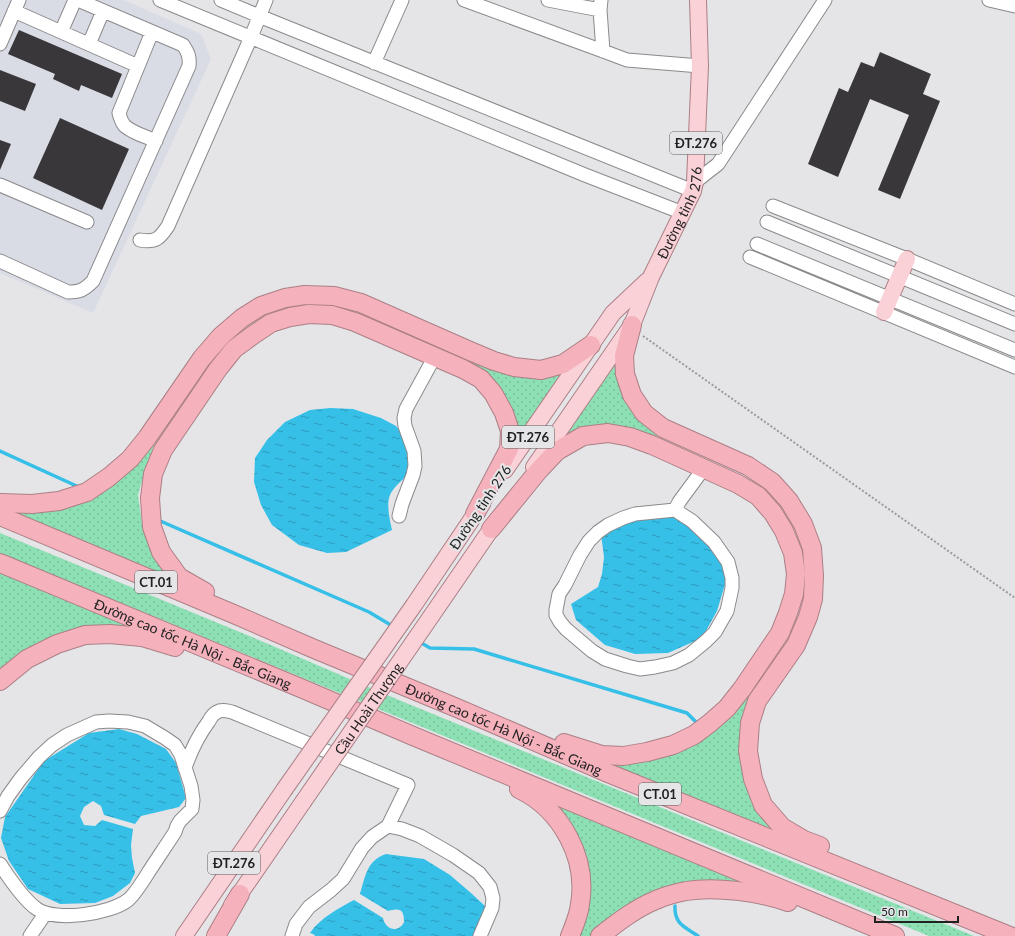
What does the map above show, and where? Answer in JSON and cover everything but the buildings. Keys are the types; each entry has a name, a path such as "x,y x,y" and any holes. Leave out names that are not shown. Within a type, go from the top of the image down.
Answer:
{"highway":[{"path":"0,503 32,504 59,501 87,492 109,477 130,459 147,438 202,358 221,336 242,318 260,306 285,298 305,295 334,296 361,303 470,351 514,367 541,370 563,364 591,345"},
{"path":"312,648 239,605 205,592 179,577 161,552 152,527 150,498 153,474 163,450 218,369 234,349 271,323 290,316 309,314 332,315 356,322 435,356 481,379 493,393 504,413 510,431 509,449 475,514"},
{"path":"632,326 624,356 625,374 632,395 644,413 663,428 748,466 772,482 789,501 803,524 812,548 814,576 813,600 808,617 796,645 758,701 750,723 748,751 753,778 764,805 782,827 804,840 1000,922 1015,930"},
{"path":"457,708 602,755 624,756 673,745 694,735 710,723 726,708 742,689 780,633 794,594 796,574 793,553 784,531 773,513 758,496 738,484 704,468 630,437 608,433 583,436 558,451 539,470 491,529"},
{"name":"Đường cao tốc Hà Nội - Bắc Giang","path":"0,516 608,773 1010,936"},
{"name":"Đường cao tốc Hà Nội - Bắc Giang","path":"0,563 895,936"},
{"path":"0,681 27,659 57,644 85,635 110,634 142,637 303,689"},
{"path":"413,736 463,763 526,792 554,815 565,831 580,866 582,890 575,924 570,936"},
{"path":"600,936 620,920 655,900 685,891 710,889 729,890 773,897 858,926 881,936"},
{"path":"216,936 240,894"}],"main road":[{"name":"Đường tỉnh 276","path":"432,615 632,326 651,277 683,213 694,186 700,66 698,0"},
{"path":"887,305 907,259"},
{"name":"Đường tỉnh 276","path":"414,605 614,313 651,277"},
{"name":"Cầu Hoài Thượng","path":"184,936 414,605"},
{"name":"Cầu Hoài Thượng","path":"240,894 432,615"},
{"name":"ĐT.276","path":"211,936 240,894"}],"street":[{"path":"0,261 68,292 78,292 86,288 93,281 189,66 187,52 183,45 103,11 92,3 76,0 61,32"},
{"path":"160,0 585,175 683,213"},
{"path":"221,0 374,63 694,186 718,164 825,0"},
{"path":"140,240 157,240 168,226 266,0"},
{"path":"374,63 402,0"},
{"path":"464,0 627,60 700,66"},
{"path":"548,0 601,5 603,51"},
{"path":"989,0 1015,6"},
{"path":"0,44 17,6 61,32 138,66"},
{"path":"89,44 103,11"},
{"path":"152,32 119,113 123,124 129,129 156,141"},
{"path":"0,185 87,222"},
{"path":"773,206 1015,304"},
{"path":"767,222 1015,324"},
{"path":"758,244 1015,367"},
{"path":"750,257 1015,350"},
{"path":"399,516 415,466 414,451 405,426 404,418 406,409 435,356"},
{"path":"675,510 679,502 704,468"},
{"path":"675,510 692,521 714,542 728,562 732,578 732,588 727,611 715,632 706,641 689,655 673,663 655,667 640,668 627,666 605,659 592,651 560,622 556,615 559,594 580,555 589,541 598,532 608,525 635,514 675,510"},
{"path":"185,768 192,749 209,720 217,712 226,710 408,785 388,826 372,837 362,848 343,879 309,907 296,924 292,936"},
{"path":"0,811 8,796 22,778 39,757 52,745 67,735 96,722 109,721 128,722 145,726 175,745 181,755 191,786 193,800 192,809 180,821 175,832 141,884 128,900 113,908 93,914 44,914 30,903 6,875 0,864"},
{"path":"388,826 402,829 420,836 454,855 479,873 490,887 493,898 492,908 480,936"},
{"path":"30,936 44,914"}],"path":[{"path":"632,326 1015,598"}],"shaded area":[{"path":"0,0 124,0 201,34 211,59 93,313 0,273"}],"green space":[{"path":"466,359 565,373 517,448 484,374"},
{"path":"614,362 617,376 663,438 608,425 581,427 563,436"},
{"path":"155,442 138,495 143,531 155,557 176,583 0,509 33,513 63,509"},
{"path":"0,533 266,643 394,698 974,936 929,936 0,553"},
{"path":"0,570 132,625 52,638 19,653 0,668"},
{"path":"751,694 757,811 776,837 600,764 649,761 674,754 696,744 715,731"},
{"path":"547,801 760,889 726,884 616,914 590,936 576,936 586,906"}],"water":[{"path":"330,408 353,409 381,418 396,426 407,441 411,472 396,486 390,495 388,508 392,530 346,552 327,553 299,545 272,525 261,505 254,482 255,458 267,440 285,422 310,410"},
{"path":"668,514 688,525 708,541 722,560 726,581 717,611 702,638 668,653 635,654 605,645 576,620 571,604 598,587 602,574 604,557 601,534 641,516"},
{"path":"119,729 137,734 166,749 176,763 186,798 179,807 141,816 135,824 104,815 101,806 93,801 84,807 80,816 84,825 95,826 102,820 133,829 131,845 135,873 130,883 113,896 95,903 60,904 28,889 9,861 1,838 5,817 44,761 89,733"},
{"path":"386,854 424,859 450,875 471,893 486,907 478,936 314,936 315,935 310,933 324,918 354,900 383,918 385,923 391,929 397,929 402,926 404,918 400,910 388,911 360,894 365,875 371,865 375,860"}],"waterway":[{"path":"0,451 81,488"},
{"path":"158,520 369,612 394,627"},
{"path":"418,641 430,648 474,649 687,713 698,724"},
{"path":"675,906 678,921 698,936"}]}
